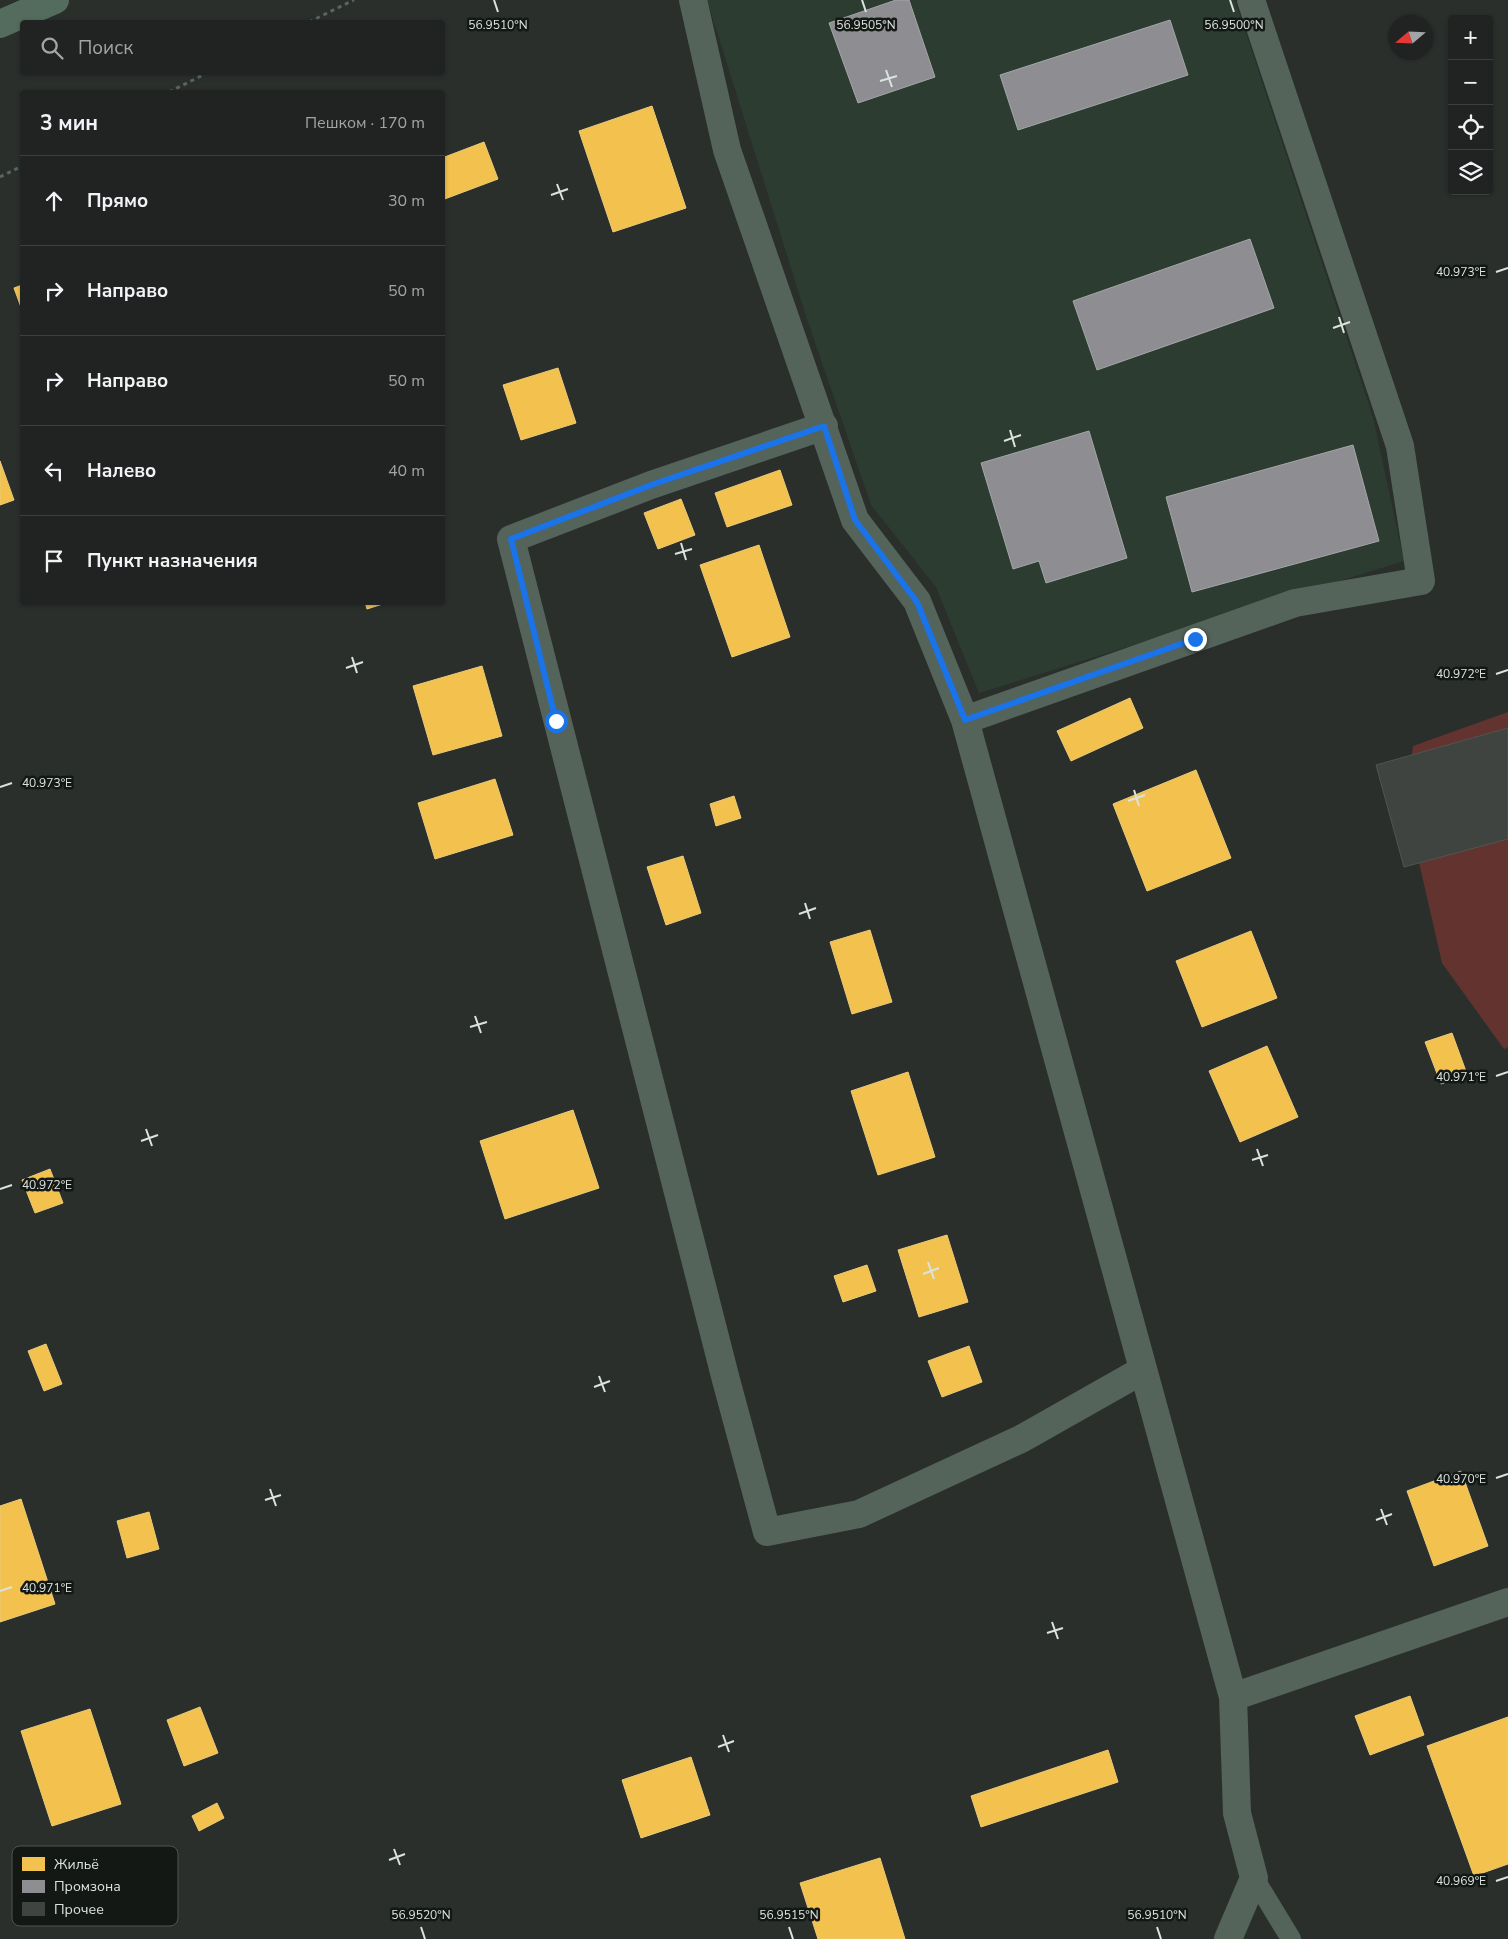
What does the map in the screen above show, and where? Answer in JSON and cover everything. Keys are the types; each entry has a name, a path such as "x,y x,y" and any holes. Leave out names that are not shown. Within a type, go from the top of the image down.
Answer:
{"highway":[{"path":"0,24 55,0"}],"street":[{"path":"693,0 727,150 855,520 917,602 965,720 1233,1697 1237,1813 1254,1878 1228,1939"},
{"path":"965,720 1294,603 1421,581 1400,446 1251,0"},
{"path":"824,426 651,485 511,539 726,1380 767,1532 859,1514 1021,1439 1143,1370"},
{"path":"1233,1697 1508,1602"}],"lane":[{"path":"1254,1878 1291,1939"}],"path":[{"path":"313,20 354,0"},
{"path":"173,90 203,75"},
{"path":"0,177 20,167"}],"shaded area":[{"path":"707,0 1235,0 1373,417 1404,561 979,693 936,587 871,505 807,319"},
{"path":"1508,712 1508,1047 1504,1049 1442,963 1405,801 1413,746"}],"building: Жильё":[{"path":"652,106 686,208 613,232 579,131"},
{"path":"484,142 498,179 445,199 445,157"},
{"path":"20,286 20,304 14,288"},
{"path":"558,368 576,423 521,440 503,385"},
{"path":"0,461 14,500 0,505"},
{"path":"780,470 792,505 727,527 715,493"},
{"path":"681,499 695,535 658,549 644,513"},
{"path":"759,545 790,637 732,657 700,565"},
{"path":"366,605 380,605 367,609"},
{"path":"482,666 502,736 433,755 413,686"},
{"path":"1130,698 1143,728 1071,761 1057,731"},
{"path":"1196,770 1231,858 1147,891 1113,804"},
{"path":"495,779 513,835 435,859 418,803"},
{"path":"734,796 741,818 716,826 710,804"},
{"path":"683,856 701,913 666,925 647,867"},
{"path":"870,930 892,1002 852,1014 830,942"},
{"path":"1251,931 1277,998 1202,1027 1176,961"},
{"path":"1452,1033 1467,1074 1441,1084 1425,1042"},
{"path":"1267,1046 1298,1117 1240,1142 1209,1071"},
{"path":"908,1072 935,1157 878,1175 851,1091"},
{"path":"573,1110 599,1188 505,1219 480,1141"},
{"path":"50,1169 63,1203 35,1213 22,1180"},
{"path":"947,1235 968,1302 919,1317 898,1250"},
{"path":"867,1265 876,1291 843,1302 834,1276"},
{"path":"46,1344 62,1384 44,1391 28,1351"},
{"path":"969,1346 982,1382 942,1397 928,1361"},
{"path":"1461,1471 1488,1546 1434,1566 1407,1491"},
{"path":"21,1499 55,1604 0,1622 0,1506"},
{"path":"149,1512 159,1549 127,1558 117,1521"},
{"path":"1410,1696 1424,1735 1370,1755 1355,1716"},
{"path":"200,1707 218,1753 184,1766 167,1720"},
{"path":"90,1709 121,1804 52,1826 21,1731"},
{"path":"1508,1717 1508,1864 1474,1876 1427,1746"},
{"path":"1108,1750 1118,1782 981,1827 971,1796"},
{"path":"691,1757 710,1815 641,1838 622,1780"},
{"path":"217,1803 224,1818 199,1831 192,1816"},
{"path":"880,1858 905,1939 818,1939 800,1883"}],"building: Промзона":[{"path":"896,0 909,0 935,77 858,103 829,23"},
{"path":"1170,20 1188,75 1018,130 1000,75"},
{"path":"1250,239 1274,308 1097,370 1073,301"},
{"path":"1089,431 1127,558 1046,583 1039,561 1013,569 981,463"},
{"path":"1353,445 1379,541 1192,592 1166,497"}],"building: Прочее":[{"path":"1508,728 1508,839 1404,867 1376,765"}],"route":[{"path":"556,721 511,539 651,485 824,426 855,520 917,602 965,720 1195,639"}]}
